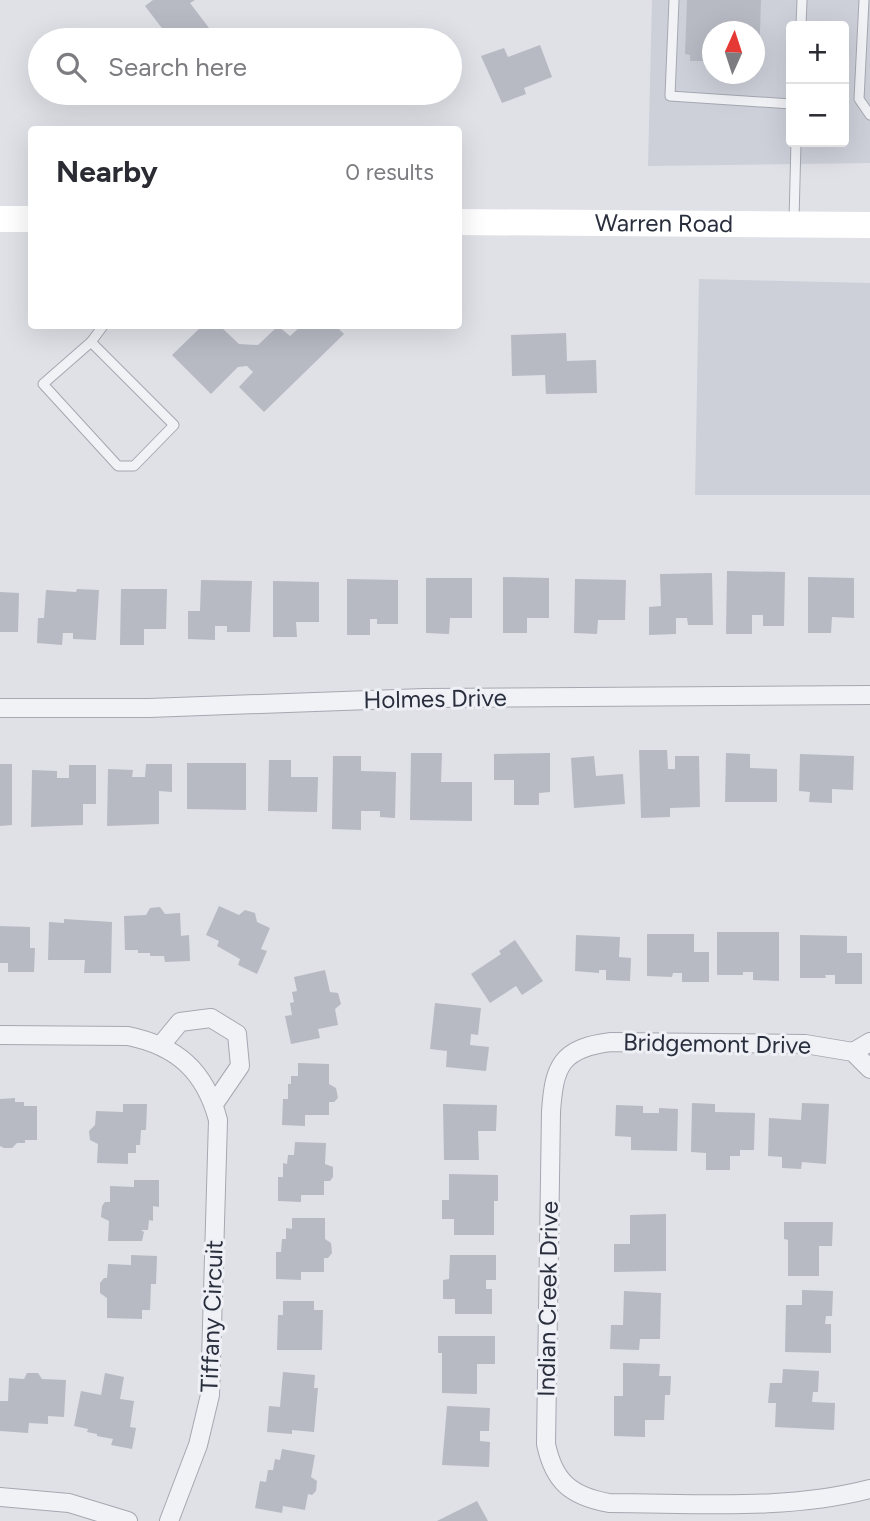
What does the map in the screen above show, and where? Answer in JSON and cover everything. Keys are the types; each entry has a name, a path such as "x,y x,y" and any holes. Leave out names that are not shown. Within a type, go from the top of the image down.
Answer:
{"main road":[{"path":"0,219 28,219"},
{"name":"Warren Road","path":"462,222 870,225"}],"street":[{"name":"Holmes Drive","path":"0,708 149,708 424,698 870,695"},
{"path":"161,1045 180,1022 211,1018 237,1034 240,1066 214,1104"},
{"name":"Tiffany Circuit","path":"0,1035 128,1036 161,1045 188,1064 203,1083 214,1104 218,1120 210,1395 198,1445 169,1521"},
{"name":"Bridgemont Drive","path":"562,1062 578,1050 593,1044 611,1042 805,1044 853,1052"},
{"path":"870,1042 853,1052 870,1069"},
{"name":"Indian Creek Drive","path":"562,1062 554,1079 551,1112 545,1444 549,1459 562,1482 587,1499 609,1503 799,1502 850,1495 870,1489"},
{"path":"0,1497 69,1503 128,1521"}],"lane":[{"path":"674,0 670,96 786,104"},
{"path":"801,21 802,0"},
{"path":"864,0 859,99 870,115"},
{"path":"794,223 796,147"},
{"path":"91,342 174,425 134,466 118,466 43,384 91,342 101,329"}],"shaded area":[{"path":"652,0 870,0 870,163 648,166"},
{"path":"699,279 870,283 870,495 695,495"}],"building":[{"path":"153,0 195,0 190,3 209,28 162,28 145,6"},
{"path":"687,0 761,0 760,21 702,21 702,61 690,61 690,55 685,54"},
{"path":"540,45 552,77 524,88 526,94 502,103 481,56 504,48 508,57"},
{"path":"199,329 223,329 239,344 258,345 275,329 282,329 290,336 298,329 339,329 344,334 264,412 239,387 253,372 247,366 238,367 211,394 172,355"},
{"path":"566,333 567,361 596,360 597,393 546,394 545,375 512,376 511,335"},
{"path":"727,571 785,572 784,626 763,626 763,615 752,615 752,634 726,634"},
{"path":"712,573 713,625 688,625 687,618 676,618 676,634 649,635 649,607 661,606 660,574"},
{"path":"503,577 549,578 549,618 527,618 527,633 503,633"},
{"path":"808,577 854,578 854,618 832,617 831,633 808,633"},
{"path":"426,578 472,578 472,618 450,618 449,634 426,633"},
{"path":"347,579 398,580 398,624 377,624 377,619 370,619 370,635 347,635"},
{"path":"575,579 626,580 625,620 598,620 597,634 574,633"},
{"path":"201,580 252,581 250,632 227,632 227,626 215,626 215,640 188,639 188,611 200,611"},
{"path":"273,581 319,582 319,622 296,622 297,637 273,637"},
{"path":"77,589 99,590 96,640 73,639 73,633 63,633 62,645 37,643 38,618 44,618 46,590 76,592"},
{"path":"121,589 167,589 166,629 144,629 144,645 120,645"},
{"path":"0,592 19,593 18,632 0,632"},
{"path":"639,750 667,750 668,769 675,769 675,756 699,756 700,807 670,808 670,817 641,818"},
{"path":"411,753 442,753 441,782 472,782 472,821 410,820"},
{"path":"550,753 550,792 539,793 539,805 514,805 514,780 494,780 494,754"},
{"path":"726,753 750,754 750,768 777,769 777,802 725,802"},
{"path":"800,754 854,756 853,790 832,789 832,803 809,802 810,792 799,791"},
{"path":"333,756 361,756 361,771 396,772 395,818 380,817 380,811 361,811 361,830 332,829"},
{"path":"594,756 596,776 623,774 625,804 574,808 571,758"},
{"path":"269,760 291,760 291,777 318,777 317,812 268,811"},
{"path":"187,763 246,763 246,810 187,809"},
{"path":"0,764 12,764 12,825 0,826"},
{"path":"146,764 172,764 172,792 159,791 159,824 107,826 108,769 133,770 132,777 145,777"},
{"path":"69,765 96,765 96,804 83,804 83,825 31,827 32,770 57,771 57,778 69,778"},
{"path":"219,906 239,915 245,910 255,913 257,922 270,928 261,949 267,951 257,974 238,965 240,959 217,946 219,941 206,935"},
{"path":"160,907 165,914 180,913 181,936 189,935 190,961 165,962 164,956 150,956 150,953 138,953 138,950 125,950 124,916 146,915 150,908"},
{"path":"64,919 112,922 111,973 84,973 85,960 48,960 49,922 64,923"},
{"path":"0,926 30,927 30,948 35,948 34,972 8,972 8,963 0,963"},
{"path":"717,932 779,932 779,981 753,980 753,972 743,972 743,975 717,975"},
{"path":"647,934 694,934 694,952 709,952 709,982 682,982 682,973 673,973 672,977 647,976"},
{"path":"576,935 620,937 619,957 631,958 630,981 606,980 606,970 599,970 599,973 575,971"},
{"path":"800,935 847,936 847,953 862,953 862,984 835,984 835,975 825,975 826,978 800,978"},
{"path":"515,940 543,981 522,995 516,986 490,1003 471,974 501,954 499,951"},
{"path":"325,970 330,992 338,993 341,1004 335,1009 338,1025 318,1029 320,1038 291,1044 285,1016 292,1015 292,992 297,991 294,977"},
{"path":"435,1003 481,1008 478,1035 471,1034 470,1045 489,1047 486,1071 446,1067 447,1051 430,1049"},
{"path":"298,1063 329,1064 329,1084 336,1088 338,1098 329,1102 329,1115 305,1115 305,1126 282,1125 283,1099 288,1099 291,1076 298,1076"},
{"path":"15,1098 15,1102 24,1102 24,1106 37,1106 37,1140 25,1140 25,1143 17,1143 12,1148 4,1148 0,1146 0,1099"},
{"path":"692,1103 715,1104 715,1112 755,1113 754,1150 740,1150 740,1156 730,1156 730,1170 706,1170 706,1153 691,1152"},
{"path":"802,1103 829,1104 826,1164 802,1162 801,1169 782,1168 782,1157 768,1156 769,1118 801,1120"},
{"path":"123,1104 147,1104 146,1130 141,1130 140,1145 136,1145 136,1153 128,1153 128,1164 97,1163 98,1144 90,1140 89,1131 95,1125 96,1111 123,1112"},
{"path":"443,1104 497,1105 496,1131 478,1131 479,1160 444,1160"},
{"path":"616,1105 643,1106 643,1113 659,1113 659,1108 678,1109 677,1151 631,1150 631,1137 615,1136"},
{"path":"295,1142 326,1143 325,1164 333,1167 333,1177 330,1181 324,1181 324,1195 301,1195 301,1202 278,1201 278,1177 283,1177 283,1163 287,1164 288,1155 294,1155"},
{"path":"449,1174 498,1175 498,1201 494,1201 494,1235 454,1235 454,1219 442,1219 442,1200 449,1200"},
{"path":"134,1180 159,1180 159,1207 153,1206 153,1221 149,1220 148,1230 141,1230 144,1232 142,1241 108,1241 109,1221 101,1217 102,1206 105,1202 110,1202 110,1186 134,1187"},
{"path":"666,1214 666,1271 614,1272 614,1244 630,1244 630,1215"},
{"path":"292,1218 325,1218 325,1239 331,1243 332,1253 328,1258 324,1258 324,1272 301,1272 301,1280 276,1279 276,1252 281,1252 282,1239 286,1239 286,1228 292,1229"},
{"path":"784,1222 833,1222 832,1246 819,1246 819,1276 788,1276 788,1240 784,1239"},
{"path":"131,1255 157,1256 156,1284 151,1284 150,1310 142,1310 142,1319 107,1318 107,1298 100,1293 100,1283 107,1278 108,1264 131,1265"},
{"path":"450,1255 496,1255 496,1280 486,1280 486,1289 492,1289 492,1314 455,1314 455,1299 443,1299 443,1280 449,1279"},
{"path":"802,1290 833,1291 832,1316 826,1316 825,1324 831,1324 831,1353 785,1352 786,1305 802,1305"},
{"path":"624,1291 661,1293 660,1339 640,1339 639,1350 610,1349 611,1325 623,1325"},
{"path":"283,1301 314,1301 314,1310 323,1310 322,1350 277,1350 278,1315 283,1315"},
{"path":"438,1336 495,1336 495,1364 477,1364 477,1394 442,1393 442,1353 438,1353"},
{"path":"623,1363 660,1364 659,1376 671,1376 670,1395 665,1395 664,1420 645,1420 645,1437 614,1436 614,1396 623,1396"},
{"path":"783,1369 819,1371 818,1392 813,1392 812,1402 835,1403 834,1430 775,1427 776,1403 768,1403 770,1383 782,1383"},
{"path":"283,1372 315,1375 314,1388 318,1388 314,1432 267,1432 269,1406 280,1407"},
{"path":"27,1373 38,1373 42,1379 66,1380 64,1417 48,1416 48,1424 29,1423 28,1433 0,1431 0,1401 8,1401 9,1378 24,1379"},
{"path":"105,1373 124,1377 120,1399 134,1401 130,1427 136,1428 132,1449 111,1445 113,1439 97,1436 87,1432 88,1429 74,1426 81,1391 101,1395"},
{"path":"447,1406 490,1408 489,1431 480,1431 480,1441 490,1442 489,1467 442,1465"},
{"path":"282,1449 315,1455 311,1477 317,1481 316,1491 312,1495 308,1494 305,1510 283,1506 282,1513 255,1508 260,1481 266,1482 268,1470 273,1470 275,1459 280,1460"},
{"path":"477,1501 488,1521 437,1521"}]}
